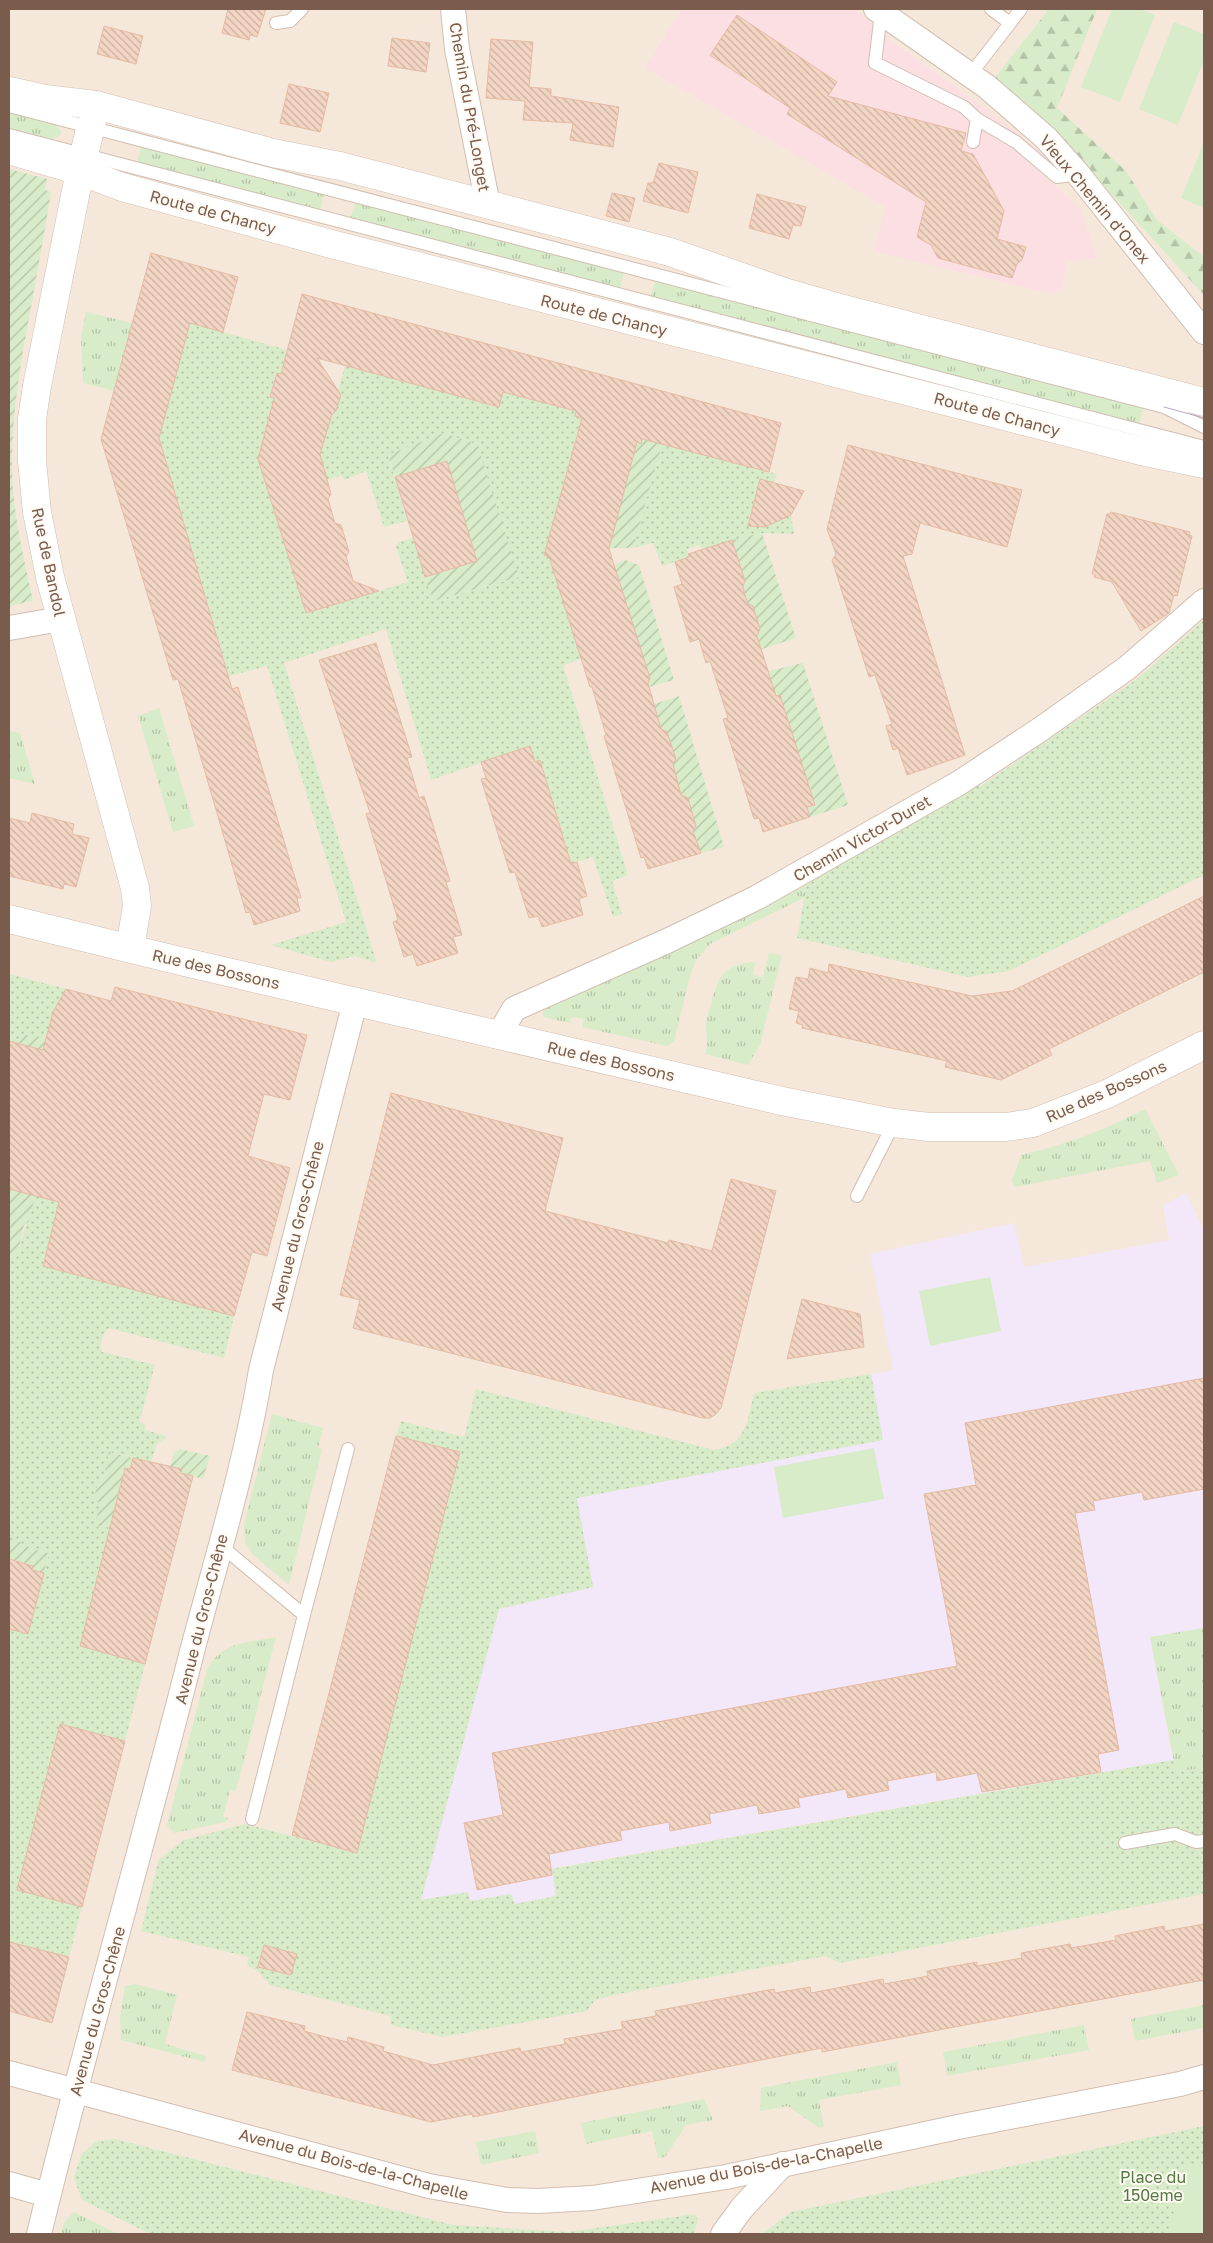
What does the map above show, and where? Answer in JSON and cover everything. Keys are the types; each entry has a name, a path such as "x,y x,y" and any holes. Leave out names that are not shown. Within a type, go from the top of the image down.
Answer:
{"main road":[{"path":"9,91 45,99 94,116 340,166 670,252 787,293 840,308 1204,402"},
{"name":"Rue de Bandol","path":"94,116 82,163 37,386 32,419 32,461 37,512 61,619 135,888 137,906 130,948"},
{"name":"Route de Chancy","path":"9,150 82,163 122,187 304,237 601,315 765,354 1141,452 1204,464"},
{"name":"Rue des Bossons","path":"9,919 782,1101 894,1124 969,1128 1006,1127 1033,1123 1107,1094 1204,1045"}],"street":[{"name":"Chemin du Pré-Longet","path":"453,9 457,49 488,205"},
{"name":"Vieux Chemin d'Onex","path":"878,11 986,86 1046,138 1078,174 1204,332"},
{"name":"Chemin Victor-Duret","path":"499,1035 514,1009 667,941 756,898 959,783 1038,731 1127,668 1204,601"},
{"path":"9,628 61,619"},
{"name":"Avenue du Gros-Chêne","path":"39,2234 75,2089 145,1838 255,1409 261,1370 355,1002"},
{"name":"Avenue du Bois-de-la-Chapelle","path":"9,2073 75,2089 428,2186 507,2200 592,2198 726,2177 1204,2077"},
{"path":"723,2234 742,2208 783,2164"},
{"path":"9,2184 48,2195"}],"lane":[{"path":"276,23 290,21 302,9"},
{"path":"991,9 1010,23"},
{"path":"970,75 1021,9"},
{"path":"878,11 875,63 964,107 977,119 1016,142 1057,177 1078,174"},
{"path":"9,106 94,116 1164,407 1204,427"},
{"path":"972,142 977,119"},
{"path":"9,135 82,163 1204,447"},
{"path":"857,1196 894,1124"},
{"path":"252,1819 348,1449"},
{"path":"220,1545 304,1615"},
{"path":"1125,1843 1175,1834 1196,1842 1204,1841"}],"shaded area":[{"path":"9,9 1204,9 1204,2234 9,2234"},
{"path":"682,9 855,9 897,45 1018,133 1047,157 1038,170 1080,209 1097,258 1068,262 1062,287 1052,294 874,251 886,207 645,68"},
{"path":"1186,1193 1204,1230 1204,1628 1150,1637 1173,1760 553,1868 556,1896 515,1904 511,1894 469,1901 468,1892 421,1900 499,1609 593,1587 576,1498 882,1440 871,1374 893,1370 870,1254 1014,1223 1024,1267 1169,1240 1163,1205"}],"green space":[{"path":"1049,9 1097,9 1057,108 1126,171 1157,220 1204,257 1204,295 1091,172 994,79"},
{"path":"1112,9 1140,9 1155,15 1120,102 1081,87"},
{"path":"1174,22 1204,34 1204,60 1178,125 1139,109"},
{"path":"9,112 55,124 61,131 60,136 51,140 9,129"},
{"path":"1204,142 1204,208 1181,198"},
{"path":"141,147 324,194 320,210 137,163"},
{"path":"9,169 47,179 45,190 51,192 21,364 12,448 16,517 33,601 9,606"},
{"path":"355,202 624,272 620,288 350,218"},
{"path":"655,281 1143,408 1139,424 651,297"},
{"path":"86,312 132,323 114,391 83,383 81,338"},
{"path":"190,323 287,350 281,374 276,373 270,396 275,398 268,491 306,613 408,582 396,547 399,542 413,538 433,601 519,577 443,433 388,455 407,521 384,527 366,471 344,480 342,475 324,482 315,457 332,414 336,411 341,395 338,390 345,366 499,407 503,392 576,411 592,420 579,427 544,555 557,559 553,571 581,659 563,665 628,875 612,881 622,914 613,917 593,857 567,865 562,847 566,845 540,761 535,762 530,746 431,780 386,629 284,663 377,963 355,956 331,962 271,945 346,922 267,666 229,676 159,438"},
{"path":"443,433 477,444 519,577 433,601 425,577 477,561 447,461 395,477 388,455"},
{"path":"642,439 662,444 633,548 609,548 637,442 641,443"},
{"path":"662,444 777,474 774,483 756,494 748,526 765,527 791,515 794,534 762,533 702,549 700,545 687,549 689,557 662,566 653,543 633,548"},
{"path":"762,533 796,638 762,649 757,636 760,629 753,606 748,604 742,586 745,580 738,558 732,555 728,541"},
{"path":"625,560 639,565 674,680 645,688 650,678 643,655 637,652 614,565"},
{"path":"1204,620 1204,875 1009,971 968,977 797,938 807,884 975,785 981,786 1137,679"},
{"path":"803,663 848,805 810,817 807,807 814,804 803,765 795,767 791,731 780,695 773,697 774,688 769,671"},
{"path":"679,696 724,847 701,853 696,839 688,842 696,825 688,799 682,795 674,798 672,789 679,787 675,774 665,767 676,759 667,732 661,729 653,731 651,723 659,720 654,704"},
{"path":"159,708 194,826 173,832 138,716"},
{"path":"9,731 20,733 35,784 9,778"},
{"path":"807,884 806,897 710,944 696,960 690,976 674,1041 667,1046 582,1027 584,1019 572,1017 570,1023 543,1017 543,1008 751,915"},
{"path":"769,953 782,955 760,1045 748,1065 705,1054 707,1019 716,986 720,979 724,973 736,965 755,962 753,975 763,977"},
{"path":"9,974 66,989 53,1012 46,1040 22,1034 19,1044 9,1042"},
{"path":"22,1034 46,1040 35,1196 29,1221 24,1225 17,1256 9,1254 9,1190 43,1055 19,1044"},
{"path":"1145,1109 1179,1175 1157,1183 1150,1161 1015,1187 1012,1181 1021,1155 1053,1147 1084,1136 1115,1124"},
{"path":"35,1195 59,1202 43,1266 234,1316 224,1358 109,1328 102,1339 102,1352 155,1365 139,1422 146,1425 145,1430 166,1436 165,1439 157,1443 151,1462 109,1452 100,1504 111,1528 80,1646 145,1664 125,1741 60,1724 17,1890 82,1907 69,1957 9,1942 9,1629 28,1634 49,1553 22,1547 19,1540 9,1537 9,1254 17,1256"},
{"path":"990,1277 1001,1331 930,1346 919,1291"},
{"path":"871,1374 883,1440 577,1498 593,1587 499,1609 421,1900 468,1892 470,1901 511,1894 515,1904 556,1896 552,1869 1173,1760 1177,1772 1204,1768 1204,1894 839,1963 826,1956 618,1994 595,2000 587,2011 442,2037 391,2025 390,2016 270,1985 257,1970 247,1966 249,1957 141,1931 159,1859 184,1840 245,1824 357,1853 460,1452 396,1436 401,1421 464,1437 476,1389 714,1450 733,1443 744,1430 754,1393"},
{"path":"272,1414 323,1428 318,1448 322,1449 289,1585 253,1555 245,1542 244,1524"},
{"path":"874,1448 884,1499 783,1518 774,1467"},
{"path":"180,1449 210,1456 203,1479 181,1473 170,1467 174,1453"},
{"path":"109,1452 133,1458 111,1528 95,1525 100,1504 94,1497 98,1484 103,1481"},
{"path":"9,1537 19,1540 23,1547 49,1553 44,1573 32,1570 33,1565 9,1559"},
{"path":"1204,1628 1204,1768 1176,1772 1150,1637"},
{"path":"276,1637 236,1791 230,1790 223,1817 228,1818 226,1822 174,1833 167,1826 207,1669 220,1653 228,1648 245,1642"},
{"path":"135,1984 177,1995 165,2044 206,2056 205,2062 121,2040 120,2016 125,1986"},
{"path":"1204,2005 1204,2028 1135,2041 1131,2019"},
{"path":"1084,2025 1089,2050 947,2076 943,2052"},
{"path":"897,2062 901,2085 819,2100 824,2127 819,2128 788,2106 760,2111 761,2088"},
{"path":"704,2099 713,2120 686,2125 665,2157 658,2158 652,2131 586,2144 581,2123"},
{"name":"Place du 150eme","path":"1204,2126 1204,2234 762,2234 791,2212"},
{"path":"535,2131 539,2153 481,2165 476,2142"},
{"path":"115,2139 453,2225 568,2232 695,2214 698,2220 694,2234 148,2233 82,2200 74,2178 81,2155 96,2141"},
{"path":"1187,2162 1204,2167 1204,2234 1168,2234"},
{"path":"74,2212 118,2234 61,2234 64,2222"}],"building":[{"path":"228,9 266,9 257,37 250,35 249,40 222,33"},
{"path":"737,15 837,82 828,96 966,133 961,151 973,154 1004,211 997,239 1026,247 1022,260 1017,264 1012,278 938,258 931,245 917,237 926,202 787,114 790,108 710,55"},
{"path":"104,26 143,36 136,64 97,54"},
{"path":"392,38 430,43 426,72 388,66"},
{"path":"491,39 533,42 529,87 551,89 551,96 619,107 613,147 570,140 573,123 523,120 525,101 486,98"},
{"path":"289,84 329,93 320,132 280,123"},
{"path":"659,163 698,172 688,213 643,201 648,183 653,183"},
{"path":"612,193 635,198 629,222 606,216"},
{"path":"757,194 806,207 801,226 793,225 789,239 749,228"},
{"path":"151,253 238,277 223,332 190,323 159,438 232,689 238,687 301,898 297,898 300,911 254,925 250,912 246,913 178,679 173,680 101,439"},
{"path":"302,294 781,423 769,472 642,439 641,444 637,442 609,549 650,678 648,683 661,729 667,732 676,759 673,764 681,795 688,798 696,826 693,831 701,853 648,869 644,857 641,858 604,736 606,735 592,687 590,687 549,557 544,555 582,418 575,416 576,411 503,392 499,407 317,358 341,395 336,411 332,414 320,454 331,494 328,499 335,523 341,525 345,538 349,552 346,556 353,581 379,591 306,613 258,459 274,398 270,397 277,373 281,374"},
{"path":"848,445 1022,490 1007,547 920,523 912,554 903,556 965,755 907,775 898,748 893,750 886,726 892,724 875,675 869,677 832,560 836,554 827,529"},
{"path":"447,461 477,561 425,577 395,477"},
{"path":"760,479 804,491 791,515 765,527 748,526"},
{"path":"1111,512 1190,532 1189,535 1192,536 1177,596 1174,595 1169,613 1141,631 1112,582 1094,577 1095,575 1092,574 1107,514"},
{"path":"732,540 745,581 743,586 745,595 748,604 753,606 760,629 757,636 776,696 780,695 815,805 807,807 810,817 763,832 759,818 754,819 723,719 728,718 710,661 706,663 699,639 690,642 674,587 682,584 675,562 689,557 688,554"},
{"path":"376,643 412,757 407,758 419,798 424,796 450,881 446,882 462,935 453,937 458,953 417,966 413,954 404,957 393,922 398,920 366,814 370,813 319,660"},
{"path":"530,746 535,762 540,760 571,864 577,862 587,896 579,899 583,915 542,927 538,916 529,918 515,872 510,873 481,779 486,778 481,762"},
{"path":"32,813 74,824 72,834 89,838 76,887 64,884 63,889 9,876 9,818 30,823"},
{"path":"1204,896 1204,972 1049,1049 1052,1055 1001,1080 945,1067 947,1061 802,1028 803,1025 796,1023 799,1011 789,1009 796,977 808,979 810,968 828,973 829,964 972,996 1012,991"},
{"path":"115,987 307,1035 290,1100 264,1094 248,1156 290,1168 267,1256 252,1252 234,1316 43,1266 59,1202 9,1189 9,1041 43,1050 53,1012 66,989 111,1001"},
{"path":"391,1093 563,1138 545,1211 668,1243 669,1240 712,1251 731,1179 776,1191 721,1408 716,1414 710,1418 703,1418 353,1328 360,1300 340,1295"},
{"path":"802,1299 860,1314 864,1347 787,1359"},
{"path":"1204,1378 1204,1489 1144,1500 1142,1492 1093,1501 1095,1510 1075,1513 1119,1750 1098,1754 1101,1772 982,1792 977,1773 937,1781 936,1772 887,1781 889,1790 848,1798 846,1789 798,1798 800,1807 759,1814 757,1805 709,1814 711,1823 670,1831 669,1822 620,1831 622,1840 549,1854 552,1875 477,1890 464,1823 503,1815 492,1753 957,1666 924,1494 976,1485 965,1423"},
{"path":"396,1436 460,1452 357,1853 292,1835"},
{"path":"133,1458 182,1469 181,1473 193,1476 145,1664 80,1646 125,1468 130,1469"},
{"path":"9,1559 33,1566 32,1570 44,1573 28,1634 9,1629"},
{"path":"60,1724 125,1741 82,1907 17,1890"},
{"path":"1204,1924 1204,1980 822,2052 822,2048 473,2117 472,2114 431,2122 232,2070 247,2012 305,2026 304,2031 326,2037 347,2042 348,2037 384,2047 383,2051 433,2065 520,2048 521,2052 565,2044 564,2039 623,2029 621,2022 656,2016 655,2011 774,1989 775,1993 810,1987 811,1993 883,1979 884,1984 928,1976 927,1971 977,1962 977,1966 1022,1958 1021,1953 1070,1944 1071,1948 1116,1940 1115,1936 1164,1926 1165,1931"},
{"path":"9,1942 69,1957 52,2023 9,2011"},
{"path":"264,1945 297,1954 291,1975 258,1967"}],"tram line":[{"path":"1164,407 1204,418"}]}
